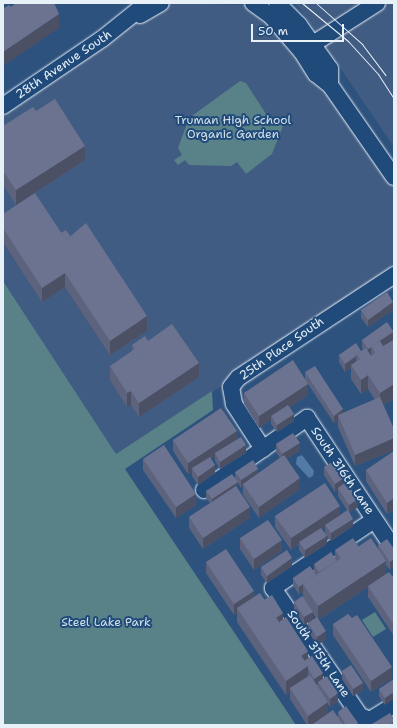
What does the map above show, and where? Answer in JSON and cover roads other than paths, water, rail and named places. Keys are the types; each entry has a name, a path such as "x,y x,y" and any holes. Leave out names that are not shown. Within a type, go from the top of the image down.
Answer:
{"street":[{"name":"28th Avenue South","path":"124,23 147,3"},
{"name":"28th Avenue South","path":"3,106 124,23 161,3"},
{"path":"253,3 272,17 292,39 316,74 330,85 394,177"},
{"path":"277,3 313,44 330,69 330,85"},
{"path":"313,44 377,3"},
{"name":"25th Place South","path":"263,449 234,404 232,387 238,378 394,275"},
{"name":"South 316th Lane","path":"263,449 307,418 394,549"},
{"path":"204,490 263,449"},
{"name":"South 315th Lane","path":"374,520 273,588 358,713 364,718 370,720 394,705"}],"tram line":[{"path":"302,3 348,41 378,74 394,99"},
{"path":"316,3 362,44 385,75"}],"park label":[{"name":"Truman High School Organic Garden","path":"233,128"},
{"name":"Steel Lake Park","path":"106,623"}]}
